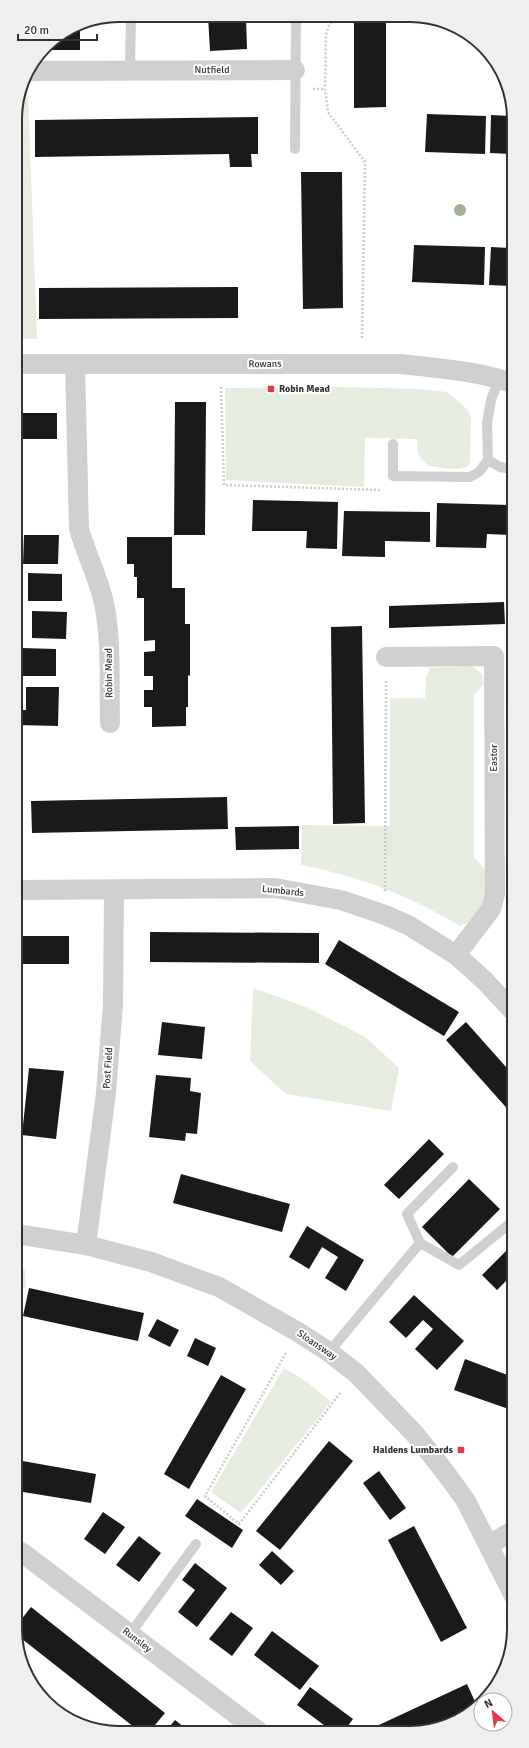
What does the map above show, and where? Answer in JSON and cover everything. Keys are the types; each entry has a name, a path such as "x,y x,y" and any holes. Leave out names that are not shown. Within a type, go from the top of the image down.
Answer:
{"street":[{"name":"Nutfield","path":"35,71 130,69 295,70"},
{"name":"Rowans","path":"22,364 400,364 443,368 506,381"},
{"name":"Robin Mead","path":"75,364 79,529 85,552 97,578 104,601 108,633 110,723"},
{"name":"Eastor","path":"386,658 494,656 495,894 491,909 456,955"},
{"name":"Lumbards","path":"22,890 275,888 341,900 385,915 408,925 456,955 484,980 507,1005"},
{"name":"Post Field","path":"86,1245 108,1071 113,1004 114,890"},
{"name":"Sloansway","path":"22,1235 86,1245 151,1262 219,1287 298,1332 328,1352 356,1373 414,1433 445,1472 466,1501 507,1582"},
{"path":"489,1545 507,1534"},
{"name":"Runsley","path":"22,1553 251,1726"}],"lane":[{"path":"130,69 131,22"},
{"path":"295,149 296,22"},
{"path":"393,444 393,476 470,477 479,472 488,460 487,423 491,400 506,381"},
{"path":"488,460 500,467 507,468"},
{"path":"453,1167 408,1214 420,1243 459,1265 507,1226"},
{"path":"328,1352 420,1243"},
{"path":"130,1634 196,1544"}],"path":[{"path":"332,22 329,25 326,35 325,89 328,112 365,162 361,364"},
{"path":"220,365 224,485 388,490"},
{"path":"385,915 386,658"},
{"path":"298,1332 206,1496 239,1524 356,1373"}],"shaded area":[{"path":"28,86 37,339 22,338 22,113"},
{"path":"341,387 418,389 447,392 468,410 471,417 470,464 466,467 455,469 428,466 418,454 417,439 365,438 364,487 226,480 225,388"},
{"path":"472,666 482,674 484,684 474,695 474,857 486,871 486,896 475,919 460,926 422,905 384,888 344,875 301,865 302,825 390,826 390,698 425,698 426,677 430,668"},
{"path":"253,988 311,1009 365,1037 399,1068 391,1111 286,1094 250,1061"},
{"path":"22,1270 25,1270 26,1288 22,1289"},
{"path":"284,1368 307,1382 331,1402 241,1513 211,1492"}],"building":[{"path":"208,22 246,22 247,49 210,51"},
{"path":"354,22 386,22 386,107 354,108"},
{"path":"80,30 80,50 50,50 65,38"},
{"path":"427,114 486,116 485,154 425,152"},
{"path":"491,115 507,116 507,154 490,153"},
{"path":"258,117 258,154 251,154 252,167 230,167 229,154 35,157 35,120"},
{"path":"301,172 342,172 343,308 303,309"},
{"path":"414,245 485,247 484,285 412,282"},
{"path":"491,247 507,248 507,286 489,285"},
{"path":"238,287 238,318 39,319 39,288"},
{"path":"175,402 206,402 205,535 174,535"},
{"path":"22,413 57,413 57,439 22,439"},
{"path":"253,500 338,502 337,549 306,548 307,531 252,531"},
{"path":"437,503 507,505 507,535 487,534 486,548 436,547"},
{"path":"344,511 430,512 430,542 385,541 385,557 342,556"},
{"path":"24,535 59,535 58,564 23,564"},
{"path":"127,537 172,537 172,588 185,588 185,624 190,624 190,676 188,675 188,707 186,707 186,726 152,727 152,707 144,707 144,690 153,690 153,676 144,676 144,652 155,651 155,640 144,641 144,598 137,598 137,577 134,577 134,564 127,564"},
{"path":"28,573 62,574 62,601 28,601"},
{"path":"504,602 505,624 389,628 389,606"},
{"path":"32,611 67,612 66,639 32,638"},
{"path":"362,626 365,823 333,824 331,627"},
{"path":"22,648 56,649 56,676 22,676"},
{"path":"26,687 59,687 58,726 22,725 22,710 26,710"},
{"path":"227,797 228,829 32,833 31,801"},
{"path":"299,826 299,849 236,850 235,827"},
{"path":"150,932 319,933 319,963 150,962"},
{"path":"22,936 69,936 69,964 22,964"},
{"path":"339,940 459,1012 444,1036 325,964"},
{"path":"162,1022 205,1027 202,1059 158,1055"},
{"path":"466,1022 507,1068 507,1108 446,1040"},
{"path":"29,1068 64,1071 56,1139 22,1135"},
{"path":"156,1075 191,1078 190,1091 201,1093 197,1134 186,1133 185,1141 149,1137"},
{"path":"429,1139 444,1154 399,1199 384,1185"},
{"path":"181,1174 290,1204 282,1232 173,1203"},
{"path":"469,1179 500,1209 452,1257 422,1227"},
{"path":"307,1226 364,1260 346,1291 325,1278 338,1257 322,1247 309,1269 289,1257"},
{"path":"507,1250 507,1280 497,1290 482,1275"},
{"path":"29,1288 144,1313 138,1341 23,1316"},
{"path":"414,1295 464,1341 437,1370 415,1349 433,1329 423,1320 406,1338 389,1322"},
{"path":"157,1319 179,1330 170,1347 148,1336"},
{"path":"195,1338 216,1348 208,1366 187,1356"},
{"path":"465,1359 507,1375 507,1409 454,1390"},
{"path":"221,1375 246,1389 189,1489 164,1474"},
{"path":"329,1441 353,1461 280,1550 256,1531"},
{"path":"22,1461 96,1474 91,1503 22,1492"},
{"path":"379,1471 406,1508 390,1520 363,1483"},
{"path":"197,1499 243,1530 232,1548 185,1516"},
{"path":"103,1512 125,1527 105,1554 84,1539"},
{"path":"414,1526 467,1628 441,1642 388,1540"},
{"path":"139,1536 161,1553 139,1582 116,1565"},
{"path":"272,1551 294,1571 281,1585 259,1565"},
{"path":"195,1563 227,1588 197,1627 178,1612 195,1590 182,1580"},
{"path":"31,1607 165,1713 154,1726 133,1726 23,1640 22,1619"},
{"path":"231,1612 253,1628 232,1656 209,1639"},
{"path":"272,1631 319,1666 300,1690 254,1655"},
{"path":"467,1684 473,1697 473,1703 464,1710 447,1719 435,1723 410,1726 377,1726"},
{"path":"310,1687 353,1719 348,1726 325,1726 297,1705"},
{"path":"175,1720 183,1726 170,1726"}],"place":[{"name":"Robin Mead","path":"271,389"},
{"name":"Haldens Lumbards","path":"461,1450"}]}
